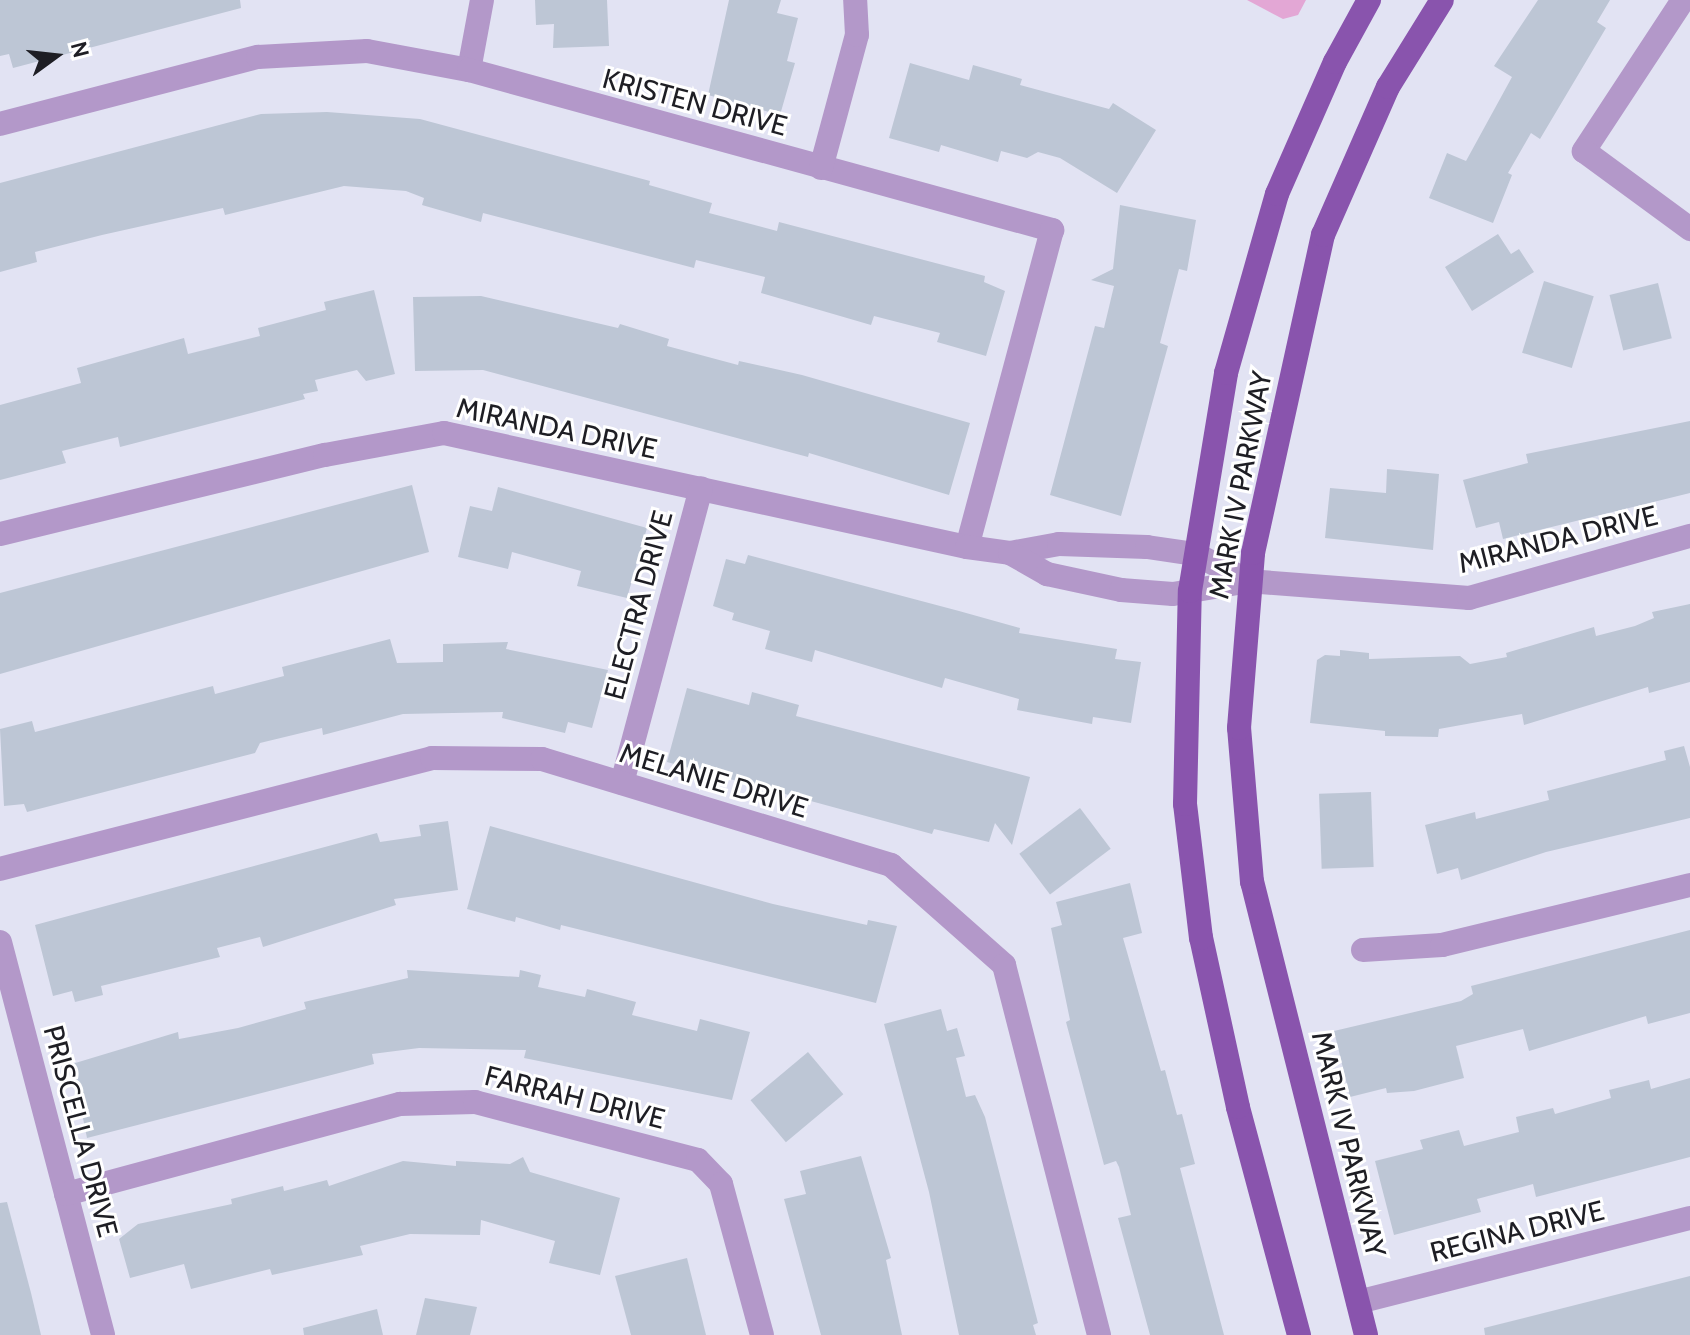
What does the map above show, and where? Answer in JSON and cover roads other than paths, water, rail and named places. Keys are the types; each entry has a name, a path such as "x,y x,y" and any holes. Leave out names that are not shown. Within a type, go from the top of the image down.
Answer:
{"main road":[{"name":"MARK IV PARKWAY","path":"1299,1335 1238,1107 1201,938 1185,804 1190,591 1226,373 1277,194 1335,62 1369,0"},
{"name":"MARK IV PARKWAY","path":"1366,1335 1252,882 1239,728 1248,581 1323,235 1388,87 1442,0"}],"street":[{"path":"469,70 482,0"},
{"path":"821,168 857,35 855,0"},
{"path":"1683,0 1584,151 1688,223 1690,229"},
{"name":"KRISTEN DRIVE","path":"0,124 258,57 367,51 469,70 1052,230 967,547"},
{"name":"MIRANDA DRIVE","path":"0,534 325,455 444,433 967,547 1010,553 1059,544 1195,554 1248,581"},
{"name":"ELECTRA DRIVE","path":"622,783 701,488"},
{"name":"MIRANDA DRIVE","path":"1010,553 1047,574 1088,586 1190,591 1248,581 1469,598 1690,536"},
{"name":"MELANIE DRIVE","path":"0,869 432,758 542,759 891,865 1004,965 1099,1335"},
{"path":"1363,950 1442,945 1690,885"},
{"name":"PRISCELLA DRIVE","path":"0,942 103,1335"},
{"name":"FARRAH DRIVE","path":"66,1194 386,1107 475,1102 698,1160 721,1184 762,1335"},
{"name":"REGINA DRIVE","path":"1358,1302 1690,1218"}]}
